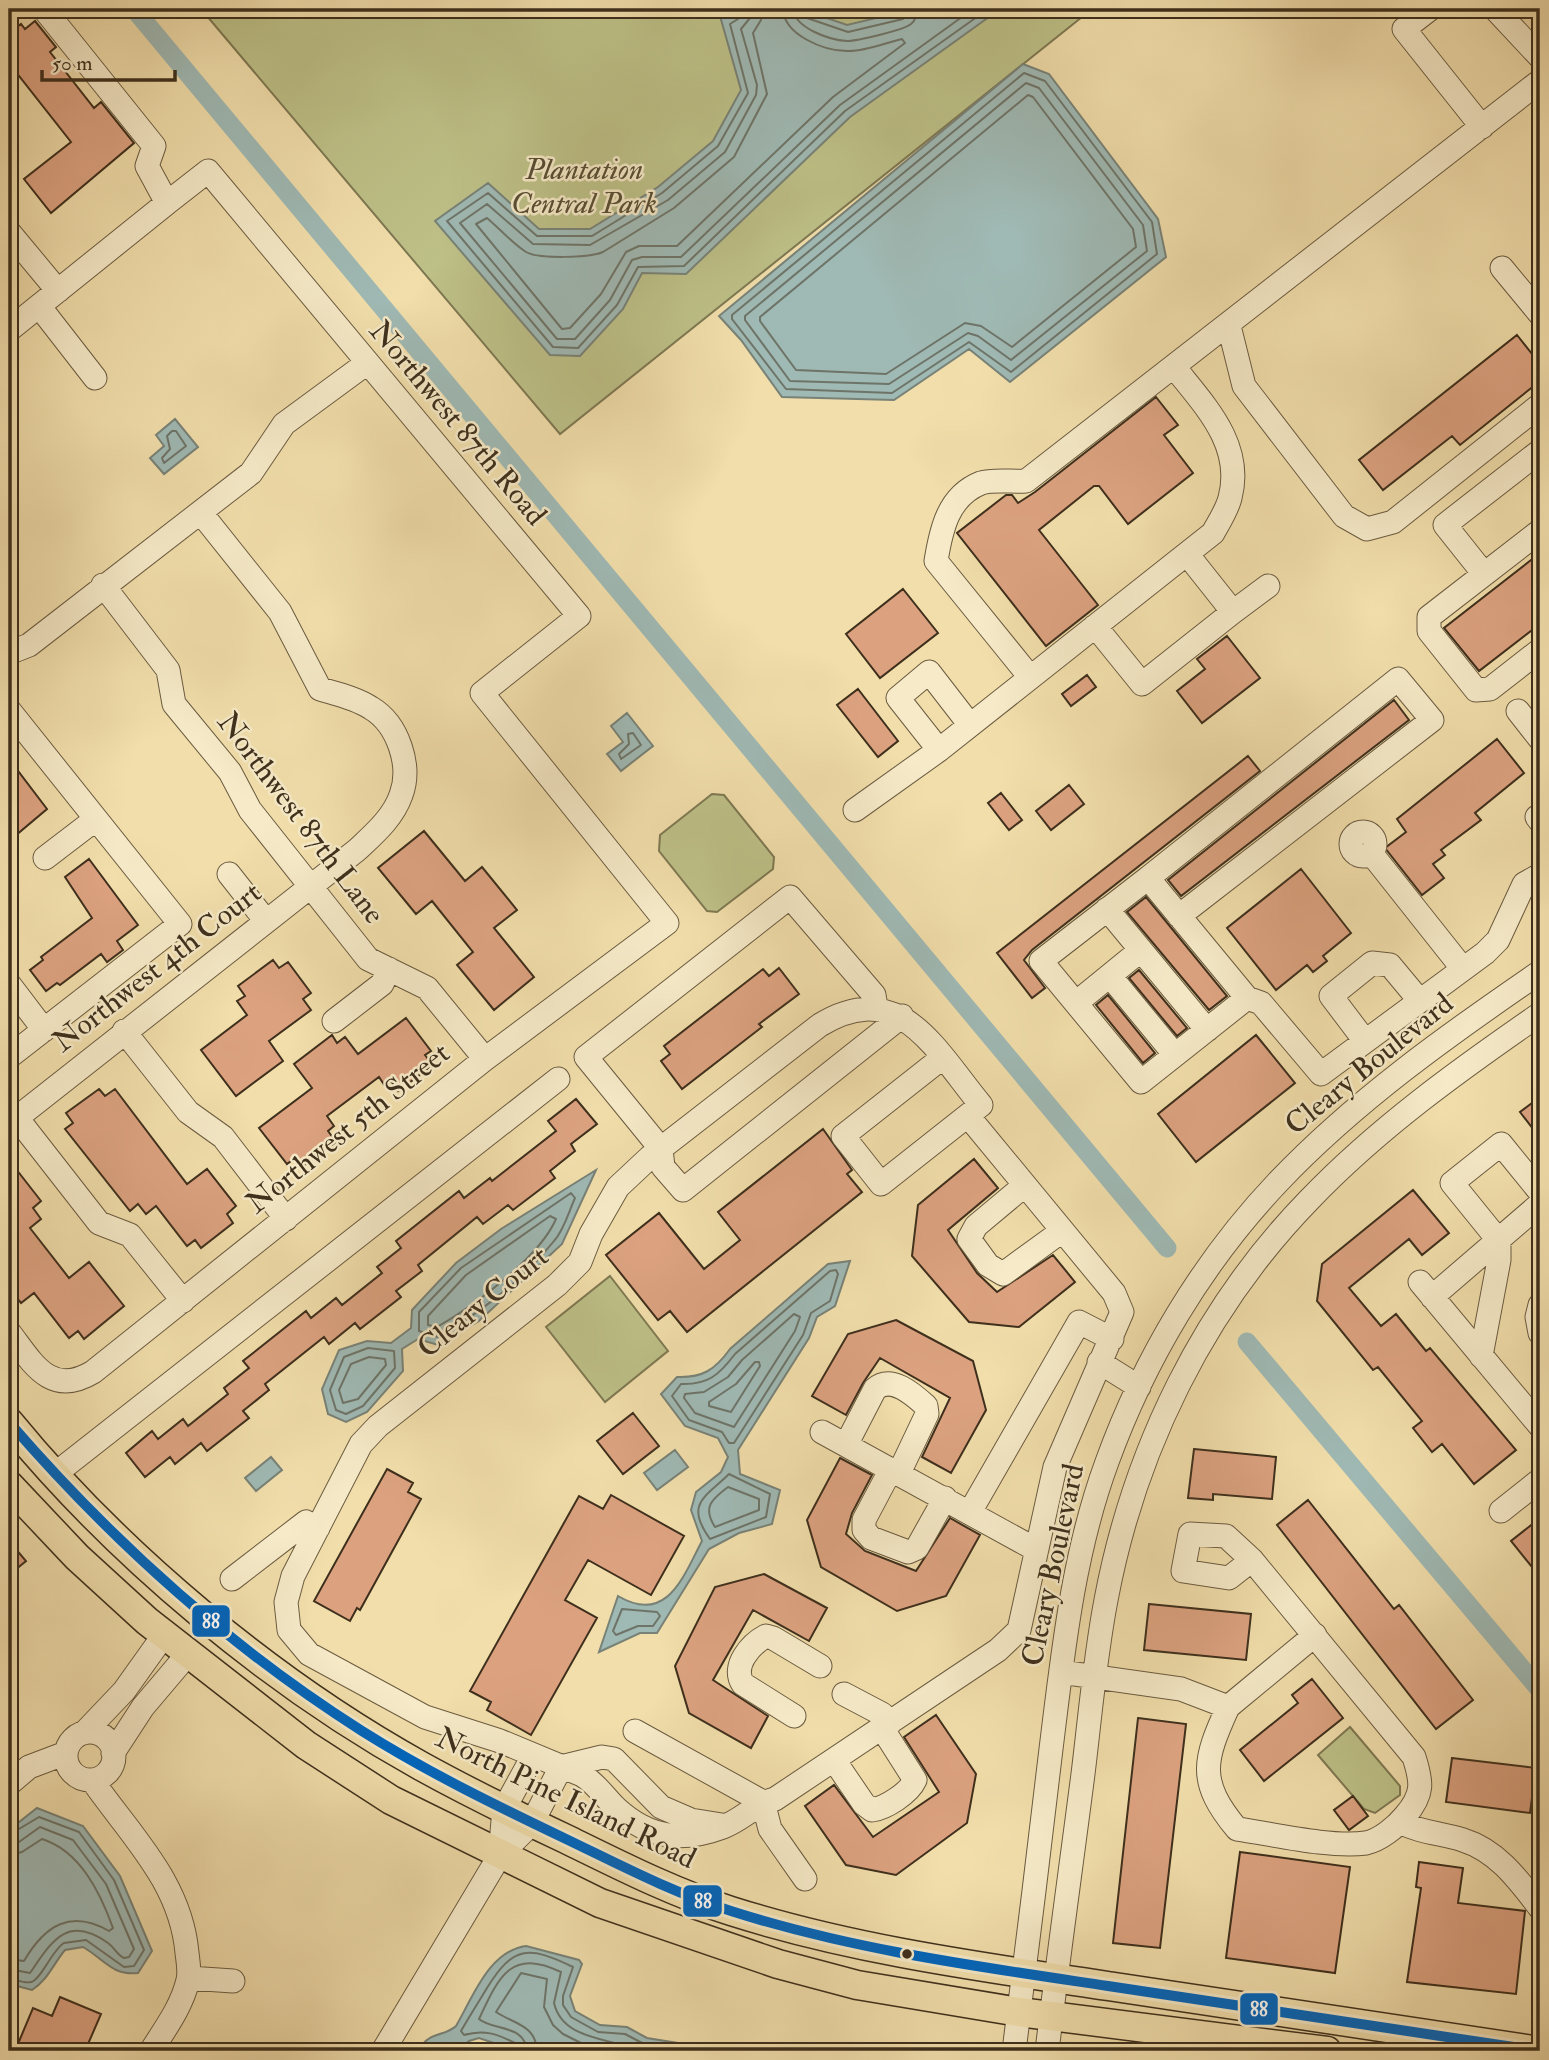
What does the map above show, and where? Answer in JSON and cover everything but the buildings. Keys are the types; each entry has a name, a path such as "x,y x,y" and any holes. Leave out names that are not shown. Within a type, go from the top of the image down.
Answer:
{"main road":[{"name":"North Pine Island Road","path":"9,1422 55,1474 159,1577 238,1642 326,1706 418,1765 504,1809 611,1861 731,1911 883,1951 1540,2051"},
{"path":"9,1485 77,1557 164,1635 306,1745 391,1800 600,1903 778,1964 858,1985 1051,2017 1327,2051"}],"street":[{"path":"9,330 167,204 147,166 154,146 44,9"},
{"path":"1430,9 1404,29 1482,127"},
{"path":"1495,9 1540,57"},
{"path":"1030,677 936,561 942,529 956,500 982,483 1026,481 1229,326 1540,81"},
{"name":"Northwest 87th Road","path":"167,204 208,171 579,616 482,693 667,923"},
{"path":"9,232 58,291"},
{"path":"1502,268 1540,314"},
{"path":"38,306 96,378"},
{"path":"1229,326 1244,386 1344,516 1367,529 1393,522 1540,405"},
{"path":"9,653 29,645 103,585 251,474 284,424 367,363"},
{"path":"855,810 939,750 1213,533 1230,499 1233,459 1217,421 1175,368"},
{"path":"1445,525 1540,451"},
{"path":"1423,497 1484,574"},
{"name":"Northwest 4th Court","path":"13,1121 357,850 379,830 402,793 404,765 399,743 387,722 372,708 320,689 279,612 201,513"},
{"path":"1540,531 1430,617 1429,631 1476,690 1483,691 1540,650"},
{"path":"1187,554 1233,612"},
{"name":"Northwest 87th Lane","path":"103,585 168,670 174,704 230,772 250,810 368,959 427,988 485,1059"},
{"path":"1095,626 1142,684 1268,586"},
{"path":"939,750 898,698 929,672 970,725"},
{"path":"1180,916 1432,720 1398,679 1041,961 1141,1082 1247,998"},
{"path":"9,710 180,924 9,1057"},
{"path":"1518,711 1540,739"},
{"path":"1540,815 1537,817 1540,821"},
{"path":"45,858 96,819"},
{"path":"1371,853 1463,969"},
{"path":"229,874 267,921"},
{"path":"1148,878 1247,998 1261,1003 1321,1074 1498,940 1524,884 1540,875"},
{"path":"902,1016 683,1190 663,1167 661,1149 586,1057 790,897 874,995 876,1007 902,1016 942,1058 981,1105 881,1184 843,1136 942,1058"},
{"path":"1107,909 1208,1030"},
{"name":"Northwest 5th Street","path":"9,1332 37,1369 48,1377 69,1382 93,1372 485,1059 667,923"},
{"path":"1076,1003 1141,950"},
{"path":"1365,1041 1331,996 1372,963 1390,965 1420,1001"},
{"path":"334,1021 382,984 389,969"},
{"name":"Cleary Boulevard","path":"1014,2051 1067,1622 1087,1525 1106,1463 1139,1387 1195,1287 1234,1233 1276,1184 1322,1138 1371,1096 1475,1017 1540,972"},
{"path":"1110,976 1175,1055"},
{"path":"9,984 44,1030"},
{"name":"Cleary Court","path":"876,1007 835,1015 661,1149 618,1187 591,1234 580,1262 557,1285 378,1426 361,1444 293,1577 286,1602 289,1630 309,1654 425,1717 500,1741 592,1781 617,1809 640,1825 661,1834 691,1838 727,1826 763,1802 775,1799 834,1760 1012,1639 1019,1630 1055,1467 1099,1362 1121,1321 1120,1302 1062,1231"},
{"name":"Cleary Boulevard","path":"1046,2051 1108,1589 1138,1479 1163,1416 1192,1356 1226,1302 1290,1220 1352,1157 1454,1075 1540,1014"},
{"path":"124,1031 188,1112 223,1137 286,1219"},
{"path":"55,1474 558,1079"},
{"path":"968,1116 1025,1185 1062,1231 1003,1274 988,1265 969,1239 975,1226 1025,1185"},
{"path":"13,1121 99,1223 130,1235 183,1301"},
{"path":"1481,1356 1499,1260 1499,1241 1452,1184 1501,1144 1540,1192"},
{"path":"1540,1204 1499,1241 1426,1290 1540,1426"},
{"path":"970,1512 1079,1322 1112,1339"},
{"path":"1099,1362 1139,1387"},
{"path":"846,1445 875,1389 882,1383 888,1382 915,1396 926,1406 927,1414 864,1520 864,1530 871,1538 908,1552 917,1548 945,1498"},
{"path":"822,1432 1035,1549"},
{"path":"1501,1511 1540,1480"},
{"path":"232,1579 306,1522 318,1528"},
{"path":"1252,1560 1315,1635 1415,1757 1422,1782 1413,1807 1400,1822 1367,1843 1312,1840 1237,1829 1220,1809 1209,1779 1209,1748 1228,1707 1315,1635"},
{"path":"9,1784 29,1767 66,1752 72,1740 84,1733 111,1706 164,1635"},
{"path":"794,1717 743,1684 739,1678 738,1671 750,1646 766,1636 773,1638 820,1667"},
{"path":"113,1753 143,1707 187,1655"},
{"path":"1061,1672 1181,1689 1228,1707"},
{"path":"834,1760 864,1804 872,1810 912,1787 915,1780 882,1714 844,1694"},
{"path":"635,1731 763,1802 770,1829 805,1879"},
{"path":"84,1733 103,1736 113,1753 113,1760 106,1773 92,1780"},
{"path":"66,1752 72,1772 92,1780 119,1819 150,1855 169,1886 185,1931 189,1978 175,2013 150,2051"},
{"path":"500,1855 504,1809 533,1756"},
{"path":"383,2051 500,1855 532,1823 561,1767 602,1757 614,1759 661,1807 691,1820 727,1826"},
{"path":"1400,1822 1421,1832 1463,1840 1491,1852 1540,1908"},
{"path":"189,1978 233,1981"}],"green space":[{"name":"Plantation Central Park","path":"201,9 1092,9 560,434"},
{"path":"712,794 724,795 774,857 773,869 717,912 707,911 659,851 660,835"},
{"path":"610,1276 668,1351 605,1402 546,1327"},
{"path":"1350,1727 1400,1786 1400,1795 1375,1813 1364,1809 1318,1755"}],"water":[{"path":"748,9 801,9 847,25 914,9 1000,9 850,117 686,274 642,273 623,309 580,356 550,355 435,221 488,183 539,229 590,229 658,187 713,141 741,90 720,16"},
{"path":"1023,64 1049,74 1158,219 1166,257 1010,382 969,349 894,400 782,397 741,340 719,316"},
{"path":"175,419 198,447 164,474 150,458 164,446 156,435"},
{"path":"627,713 653,746 621,771 607,754 623,742 611,726"},
{"path":"596,1170 562,1244 479,1321 438,1345 418,1339 402,1349 403,1371 367,1412 346,1422 328,1414 322,1389 339,1350 367,1341 391,1343 411,1328 412,1310 456,1263 501,1229"},
{"path":"850,1261 835,1306 817,1317 809,1338 738,1450 740,1474 780,1490 772,1524 739,1533 709,1549 657,1633 640,1633 599,1652 618,1596 649,1605 661,1601 680,1582 702,1541 691,1510 696,1492 721,1472 728,1457 718,1438 685,1426 661,1394 677,1377 694,1376 713,1367 828,1264"},
{"path":"675,1450 688,1467 657,1490 644,1473"},
{"path":"271,1457 282,1470 256,1491 245,1478"},
{"path":"37,1808 83,1826 120,1876 152,1951 138,1973 121,1972 83,1947 65,1950 46,1977 32,1990 9,1984 9,1830"},
{"path":"526,1946 579,1960 582,1964 570,1996 575,2011 600,2025 627,2027 647,2038 684,2044 691,2051 518,2051 479,2038 469,2041 457,2051 423,2051 422,2045 426,2041 456,2026 492,1966 513,1950"}],"waterway":[{"path":"134,9 1167,1248"},
{"path":"1247,1342 1540,1690"}],"transit line":[{"name":"88","path":"9,1422 48,1466 131,1550 219,1627 313,1698 362,1731 462,1788 688,1896 777,1925 918,1956 1540,2051"}]}
